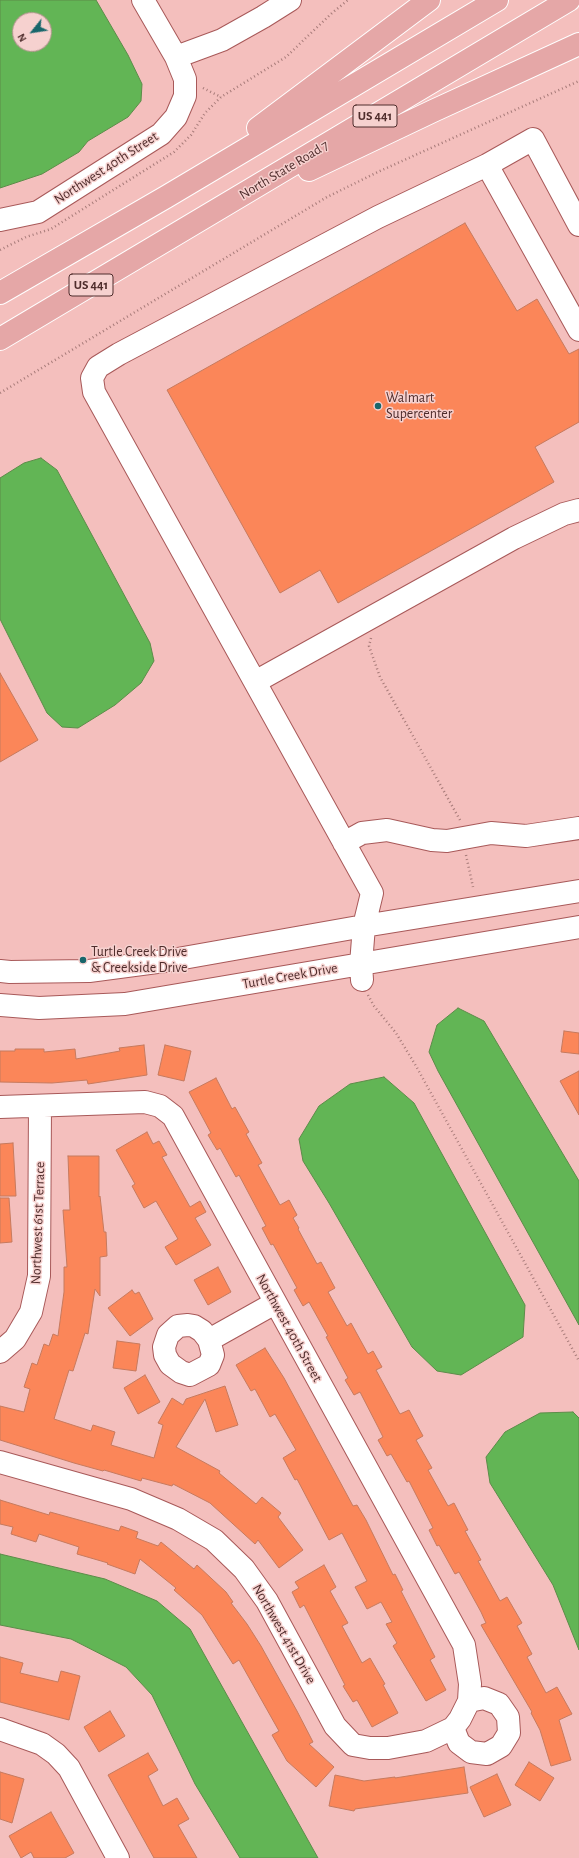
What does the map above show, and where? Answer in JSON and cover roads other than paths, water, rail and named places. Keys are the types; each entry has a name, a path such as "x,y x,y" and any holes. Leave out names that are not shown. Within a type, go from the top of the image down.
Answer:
{"main road":[{"path":"166,197 429,0"},
{"name":"US 441","path":"0,293 166,197 497,0"},
{"name":"North State Road 7","path":"0,339 569,0"},
{"path":"181,231 433,110 579,44"}],"street":[{"name":"Northwest 40th Street","path":"0,220 38,212 161,134 176,117 185,96 185,79 176,57 143,0"},
{"path":"176,57 222,40 290,0"},
{"path":"361,972 364,926 372,893 94,392 92,378 98,366 119,354 378,217 487,165 533,139 579,225"},
{"path":"487,165 579,330"},
{"path":"255,682 514,538 564,514 579,510"},
{"path":"344,843 362,833 387,830 432,840 447,841 491,833 526,836 579,828"},
{"path":"0,970 10,972 97,970 172,960 364,926 579,891"},
{"name":"Turtle Creek Drive","path":"0,1005 39,1008 125,1004 361,972 579,927"},
{"name":"Northwest 40th Street","path":"0,1107 145,1102 160,1106 173,1116 464,1645 470,1678 469,1701"},
{"name":"Northwest 61st Terrace","path":"0,1352 15,1339 31,1312 39,1276 40,1106"},
{"path":"209,1340 275,1303"},
{"name":"Northwest 41st Drive","path":"0,1462 131,1499 178,1519 214,1540 244,1569 267,1601 335,1726 353,1745 370,1748 388,1748 426,1741 453,1728"},
{"path":"484,1698 499,1704 508,1717 509,1733 501,1746 487,1754 471,1752 459,1743 453,1728 469,1701 484,1698"},
{"path":"0,1729 42,1744 56,1754 69,1768 118,1858"}],"place":[{"name":"Walmart Supercenter","path":"378,406"},
{"name":"Turtle Creek Drive & Creekside Drive","path":"83,960"}]}
